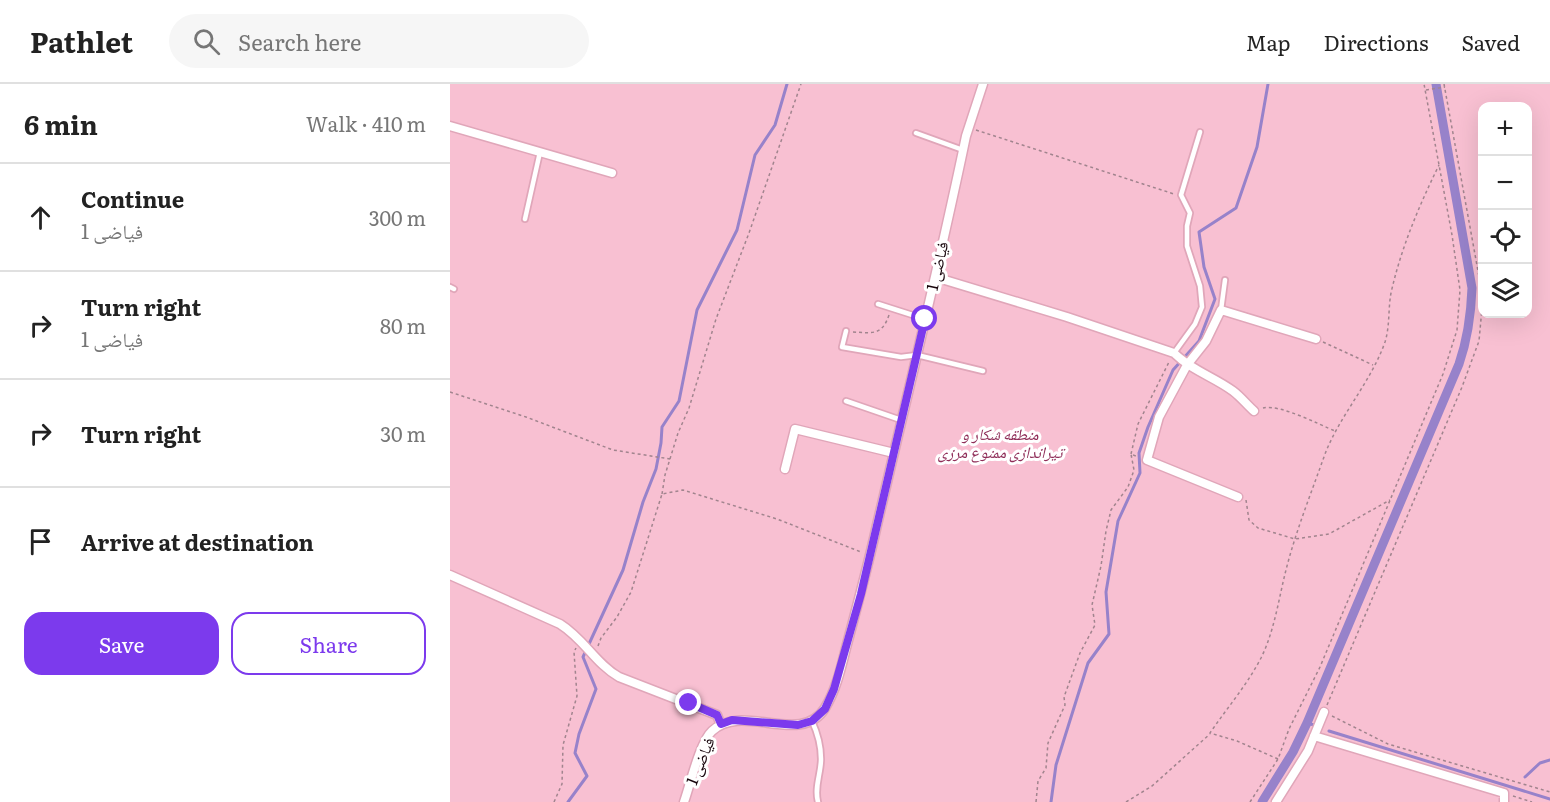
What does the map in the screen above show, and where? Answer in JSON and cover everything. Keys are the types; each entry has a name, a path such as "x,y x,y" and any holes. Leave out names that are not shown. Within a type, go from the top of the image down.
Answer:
{"street":[{"name":"فیاضی 1","path":"684,802 697,760 710,732 732,720 798,725 812,721 825,709 834,689 870,555 963,150 983,84"},
{"path":"450,126 612,173"},
{"path":"935,277 1067,316 1181,359 1233,392 1254,411"},
{"path":"1238,496 1147,460 1159,417 1181,359 1206,341 1221,310 1316,339"},
{"path":"784,469 795,429 894,453"},
{"path":"450,575 560,624 581,640 607,670 619,677 717,715 721,724"},
{"path":"1276,802 1308,751 1324,712"},
{"path":"1314,736 1504,798"}],"lane":[{"path":"1181,359 1202,307 1200,286 1187,246 1187,226 1190,213 1181,195 1200,132"},
{"path":"916,133 963,150"},
{"path":"525,219 540,152"},
{"path":"1221,310 1225,280"},
{"path":"878,304 925,319"},
{"path":"846,331 842,347 901,357 917,355 983,371"},
{"path":"846,401 902,420"},
{"path":"812,721 819,737 821,760 816,791 818,802"}],"path":[{"path":"593,653 631,592 662,494 665,475 678,433 689,408 723,297 749,233 801,84"},
{"path":"1250,802 1278,759 1289,729 1320,667 1443,374 1457,330 1460,290 1424,84"},
{"path":"1425,90 1443,86 1478,272"},
{"path":"969,128 1163,192 1181,195"},
{"path":"1126,802 1152,786 1210,733 1240,692 1261,656 1274,620 1295,539 1326,453 1385,341 1391,295 1401,255 1418,208 1439,165"},
{"path":"846,331 874,333 885,326 891,308"},
{"path":"1481,318 1479,341 1462,387 1324,712 1388,744 1550,792"},
{"path":"1316,339 1374,365"},
{"path":"1036,802 1038,781 1046,768 1048,743 1065,705 1064,697 1080,653 1095,625 1092,605 1106,531 1111,510 1128,487 1134,470 1131,454 1138,424 1154,390 1181,359"},
{"path":"450,392 612,450 671,460"},
{"path":"1254,411 1268,407 1308,419 1336,431"},
{"path":"1131,454 1135,456"},
{"path":"662,494 683,490 777,519 870,555"},
{"path":"1238,496 1245,498 1249,520 1258,528 1295,539 1329,534 1390,500"},
{"path":"554,802 562,784 563,745 577,696 574,651 581,640"},
{"path":"1210,733 1237,741 1278,759"},
{"path":"1504,798 1532,802"}],"green space":[{"name":"منطقه شکار و تیراندازی ممنوع مرزی","path":"450,84 1550,84 1550,802 450,802"}],"waterway":[{"path":"568,802 587,776 575,753 579,734 596,689 583,657 623,570 643,502 656,469 662,427 679,401 697,310 737,230 755,155 775,125 787,84"},
{"path":"1051,802 1056,765 1088,663 1109,634 1106,592 1118,521 1140,473 1139,453 1173,370 1199,341 1215,299 1204,267 1199,232 1236,208 1257,147 1268,84"},
{"path":"1262,802 1293,752 1307,723 1465,345 1472,288 1436,84"},
{"path":"1307,723 1314,725"},
{"path":"1329,731 1550,799"},
{"path":"1525,777 1540,763 1550,760"}],"route":[{"path":"689,703 717,715 721,724 732,720 798,725 812,721 825,709 834,689 861,594 925,319"}]}
